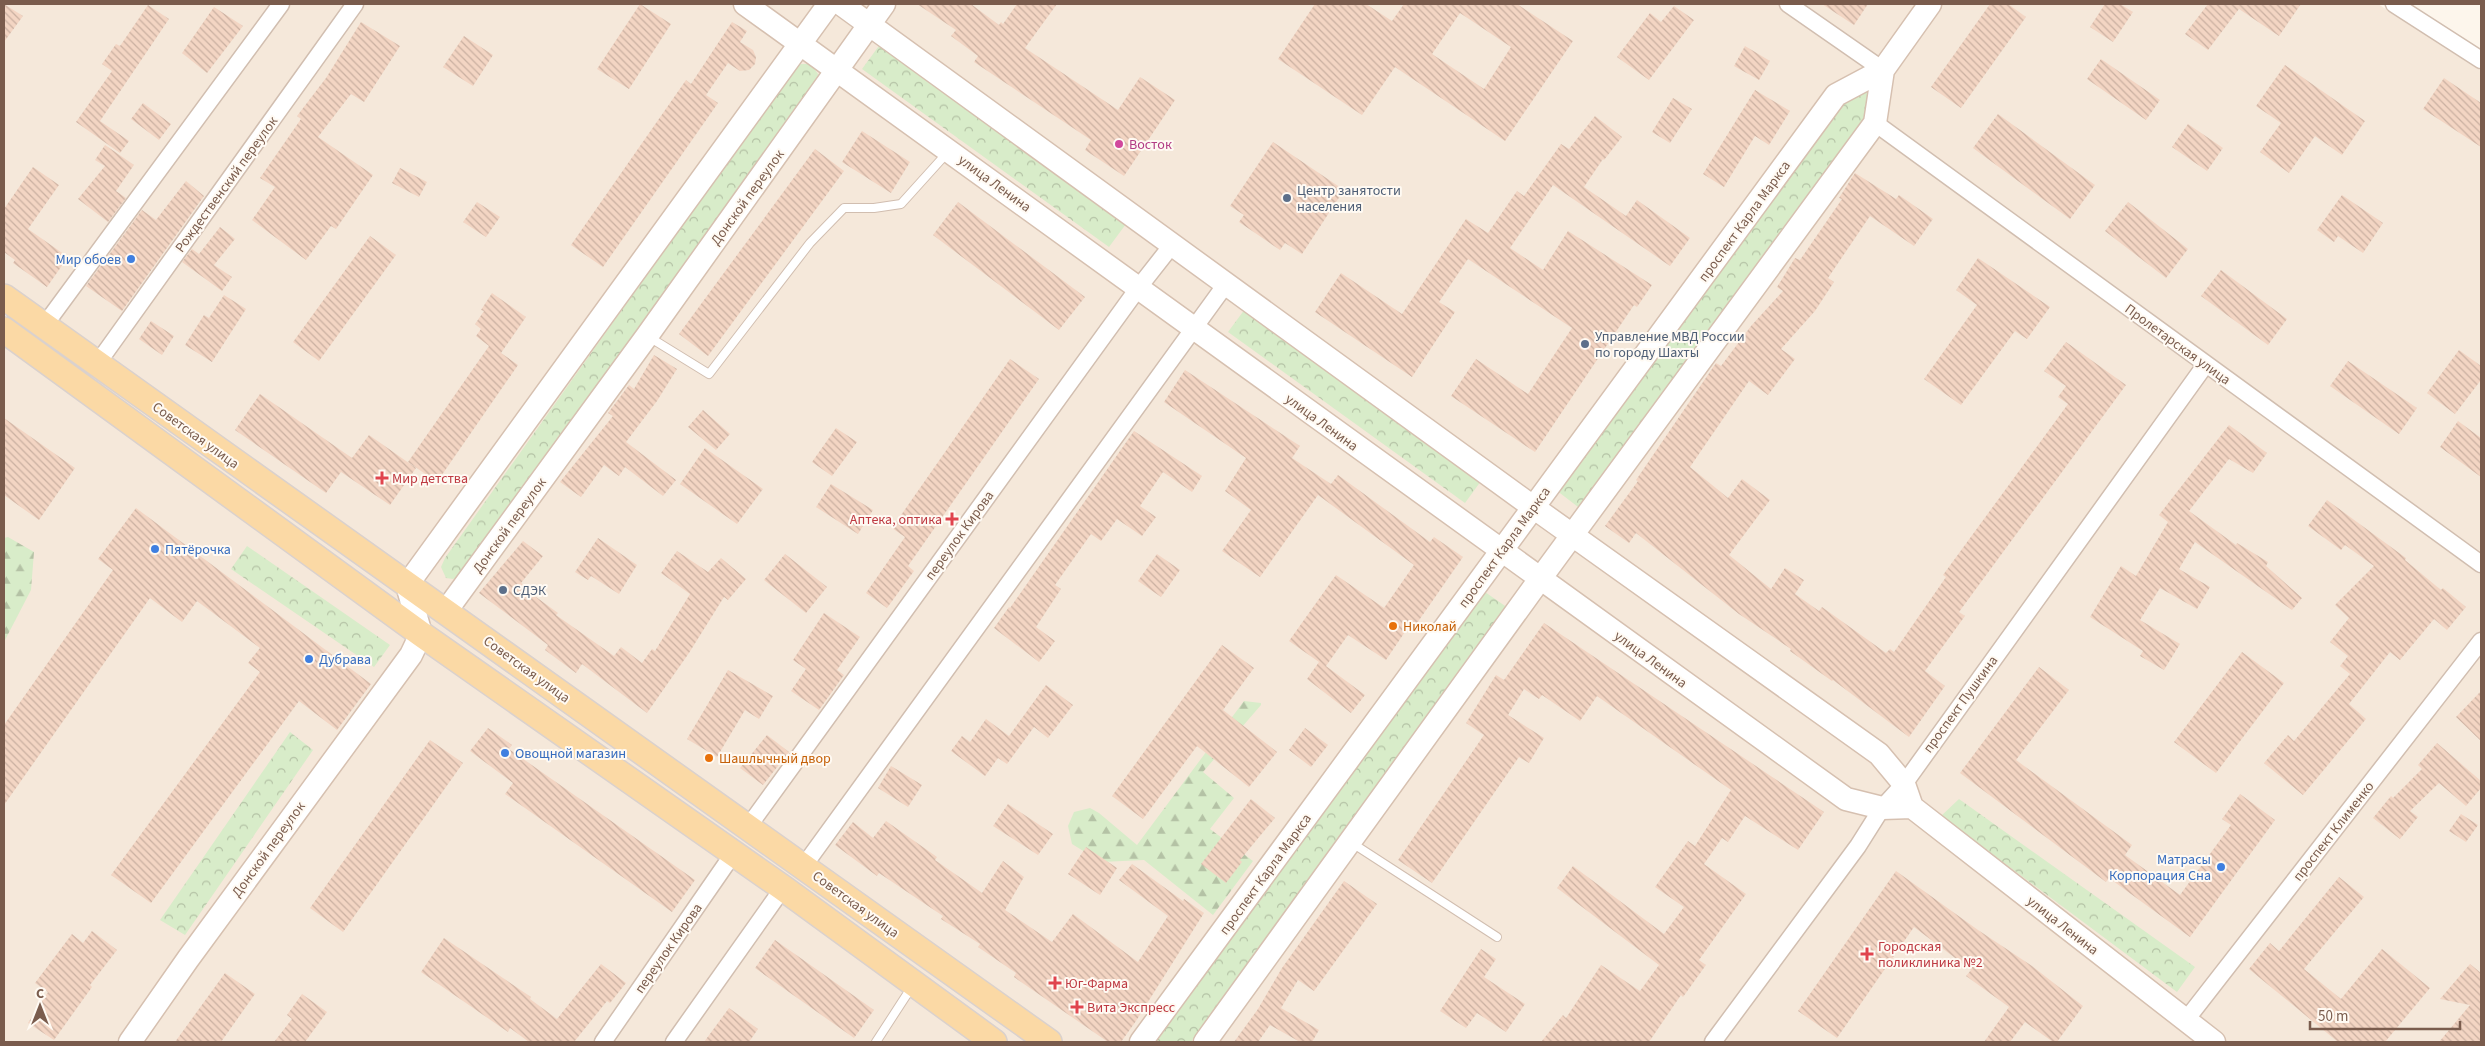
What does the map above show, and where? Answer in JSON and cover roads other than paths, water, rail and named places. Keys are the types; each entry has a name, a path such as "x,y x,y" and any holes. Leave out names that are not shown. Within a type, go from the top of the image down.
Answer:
{"main road":[{"name":"улица Ленина","path":"745,4 802,43 1846,799 1882,808 1912,807 2214,1042"},
{"path":"421,634 407,585 829,4"},
{"path":"841,4 1533,507 1879,754 1904,784 1912,807"},
{"name":"Донской переулок","path":"130,1042 194,951 411,655 421,634 446,611 839,70 884,4"},
{"name":"проспект Карла Маркса","path":"1141,1042 1836,96 1883,70 1930,4"},
{"name":"проспект Карла Маркса","path":"1205,1042 1540,579 1875,124 1883,70"},
{"name":"Советская улица","path":"4,297 1049,1042"},
{"name":"Советская улица","path":"4,330 421,634 782,888 994,1042"}],"street":[{"path":"44,326 281,4"},
{"name":"Рождественский переулок","path":"97,364 355,4"},
{"path":"1788,4 1883,70"},
{"path":"2394,4 2481,60"},
{"name":"Пролетарская улица","path":"1875,124 2481,564"},
{"name":"переулок Кирова","path":"748,827 1139,287 1172,245"},
{"path":"804,866 1226,284"},
{"name":"проспект Пушкина","path":"1713,1042 1858,846 1882,808 1904,784 2206,364"},
{"name":"проспект Клименко","path":"2186,1020 2481,641"},
{"name":"переулок Кирова","path":"603,1042 734,854"},
{"path":"674,1042 782,888"}],"lane":[{"path":"647,336 709,374 810,243 844,208 874,208 900,204 949,150"},
{"path":"1351,842 1497,937"},
{"path":"876,1042 914,984"}],"place":[{"name":"Восток","path":"1119,144"},
{"name":"Центр занятости населения","path":"1287,198"},
{"name":"Мир обоев","path":"131,259"},
{"name":"Управление МВД России по городу Шахты","path":"1585,344"},
{"name":"Мир детства","path":"382,478"},
{"name":"Аптека, оптика","path":"952,519"},
{"name":"Пятёрочка","path":"155,549"},
{"name":"СДЭК","path":"503,590"},
{"name":"Николай","path":"1393,626"},
{"name":"Дубрава","path":"309,659"},
{"name":"Овощной магазин","path":"505,753"},
{"name":"Шашлычный двор","path":"709,758"},
{"name":"Матрасы Корпорация Сна","path":"2221,867"},
{"name":"Городская поликлиника №2","path":"1867,954"},
{"name":"Юг-Фарма","path":"1055,983"},
{"name":"Вита Экспресс","path":"1077,1007"}]}
